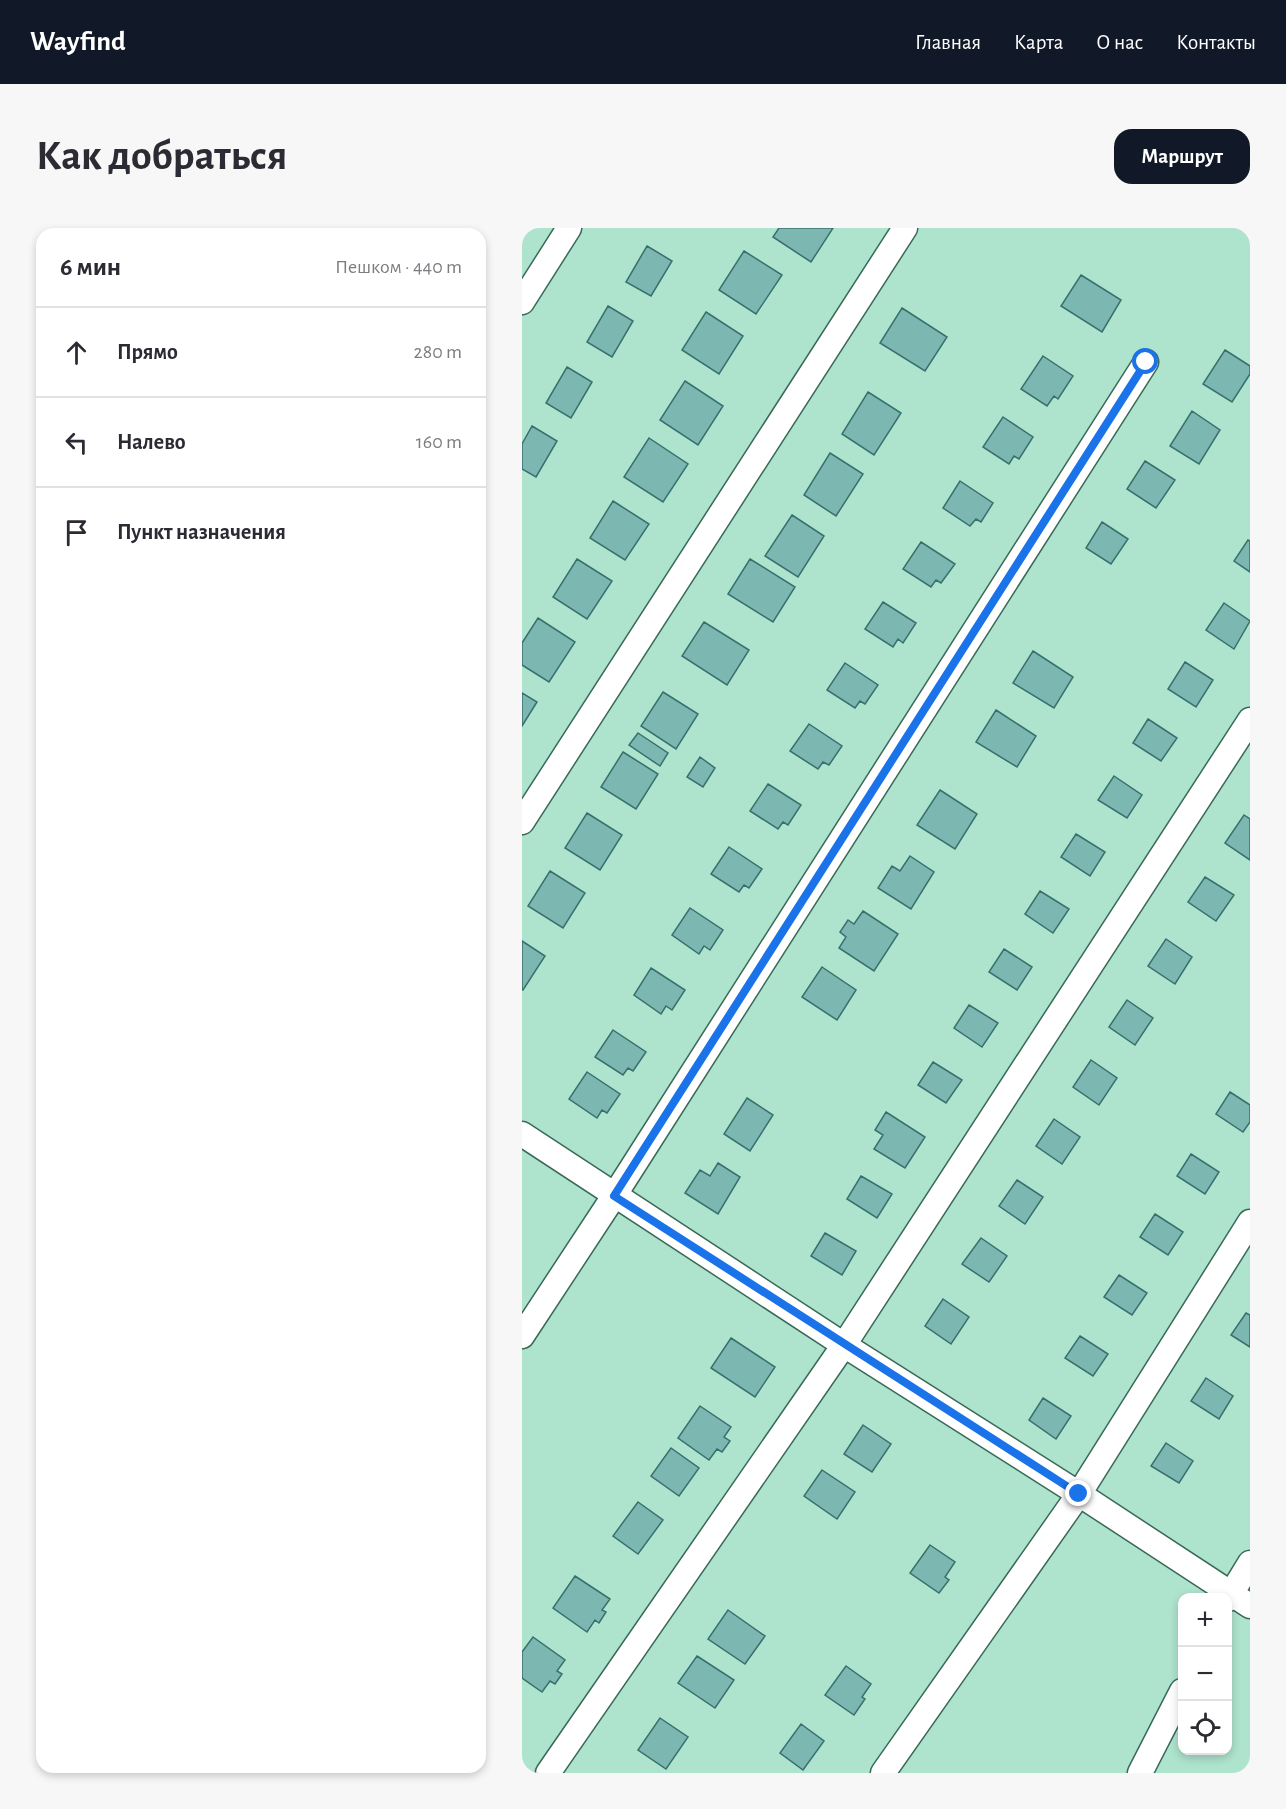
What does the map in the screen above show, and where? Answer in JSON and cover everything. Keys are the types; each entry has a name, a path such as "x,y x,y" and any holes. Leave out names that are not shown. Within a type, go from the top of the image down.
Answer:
{"street":[{"path":"522,302 569,228"},
{"path":"522,822 905,228"},
{"path":"522,1336 614,1196 1146,362"},
{"path":"548,1773 844,1345 1250,720"},
{"path":"522,1134 844,1345 1079,1494 1236,1600 1250,1563"},
{"path":"883,1773 1079,1494 1250,1222"},
{"path":"1140,1773 1178,1699"}],"building":[{"path":"779,228 833,228 811,262 773,237"},
{"path":"647,246 672,261 651,296 626,282"},
{"path":"744,251 782,275 756,314 719,290"},
{"path":"1081,275 1121,300 1102,332 1061,306"},
{"path":"608,306 633,321 612,357 587,342"},
{"path":"902,308 947,337 925,371 880,343"},
{"path":"706,312 743,336 719,374 682,350"},
{"path":"1225,350 1250,366 1250,374 1232,402 1203,384"},
{"path":"1043,356 1073,376 1058,399 1054,396 1047,406 1021,389"},
{"path":"567,367 592,382 571,418 546,403"},
{"path":"685,381 723,406 698,445 660,420"},
{"path":"868,392 901,413 874,455 842,434"},
{"path":"1192,411 1220,430 1199,464 1170,446"},
{"path":"1003,417 1033,437 1019,459 1014,456 1009,464 983,447"},
{"path":"532,426 557,441 536,477 522,469 522,444"},
{"path":"649,438 688,464 663,502 624,477"},
{"path":"830,453 863,474 836,516 804,495"},
{"path":"1145,461 1175,480 1156,508 1127,489"},
{"path":"960,481 993,503 981,522 976,519 970,526 943,508"},
{"path":"613,501 649,524 625,560 590,538"},
{"path":"792,515 824,536 798,577 765,556"},
{"path":"1102,522 1128,539 1111,564 1086,548"},
{"path":"1248,540 1250,541 1250,572 1234,561"},
{"path":"921,542 955,564 941,583 936,580 931,587 903,569"},
{"path":"577,559 612,581 587,619 553,597"},
{"path":"750,559 795,587 773,622 728,594"},
{"path":"883,602 916,623 903,643 898,639 893,647 865,629"},
{"path":"1224,603 1250,621 1234,649 1206,630"},
{"path":"538,618 575,642 549,682 522,665 522,643"},
{"path":"704,622 749,650 727,685 682,656"},
{"path":"1033,651 1073,677 1054,708 1013,683"},
{"path":"1185,662 1213,680 1196,707 1168,689"},
{"path":"845,663 878,685 865,704 860,701 855,708 827,690"},
{"path":"663,692 698,714 676,749 641,726"},
{"path":"522,693 537,702 522,726"},
{"path":"996,710 1036,736 1017,767 976,742"},
{"path":"1148,719 1177,738 1161,761 1133,743"},
{"path":"809,724 842,746 829,765 823,762 818,769 790,751"},
{"path":"638,733 668,753 660,766 629,745"},
{"path":"623,752 658,774 636,809 601,787"},
{"path":"700,757 715,768 703,787 687,777"},
{"path":"1114,776 1142,795 1127,818 1098,800"},
{"path":"768,784 801,805 788,825 783,822 778,829 750,811"},
{"path":"940,790 977,814 955,849 917,825"},
{"path":"587,813 622,835 600,870 565,848"},
{"path":"1244,815 1250,819 1250,860 1225,843"},
{"path":"1076,834 1105,852 1090,876 1061,857"},
{"path":"729,847 762,869 749,888 744,885 739,892 711,874"},
{"path":"910,856 934,872 911,909 878,888 892,866 900,871"},
{"path":"550,871 585,893 563,928 528,906"},
{"path":"1205,877 1234,895 1216,921 1188,902"},
{"path":"1040,891 1069,909 1053,933 1025,914"},
{"path":"690,908 723,930 710,950 704,946 699,954 672,935"},
{"path":"863,911 898,934 874,971 839,948 846,937 840,932 848,920 854,924"},
{"path":"1166,939 1192,957 1175,984 1148,966"},
{"path":"522,941 545,956 523,990 522,990"},
{"path":"1004,949 1032,967 1017,990 989,972"},
{"path":"822,967 856,990 837,1020 802,997"},
{"path":"651,968 685,990 672,1010 666,1006 661,1014 634,995"},
{"path":"1127,1000 1153,1018 1135,1045 1109,1027"},
{"path":"969,1005 998,1023 982,1047 954,1028"},
{"path":"613,1030 646,1052 633,1071 628,1068 623,1075 595,1057"},
{"path":"1091,1060 1117,1078 1099,1105 1073,1087"},
{"path":"933,1062 962,1080 946,1103 918,1085"},
{"path":"587,1072 620,1094 607,1113 602,1110 597,1118 569,1099"},
{"path":"1230,1092 1250,1105 1250,1122 1243,1132 1216,1114"},
{"path":"747,1098 773,1115 750,1151 724,1134"},
{"path":"886,1112 925,1137 905,1168 874,1149 883,1135 875,1130"},
{"path":"1054,1119 1080,1137 1062,1164 1036,1146"},
{"path":"1191,1154 1219,1172 1205,1194 1177,1176"},
{"path":"718,1163 740,1177 718,1214 685,1193 700,1170 710,1176"},
{"path":"861,1176 892,1194 877,1218 847,1199"},
{"path":"1017,1180 1043,1197 1025,1224 999,1206"},
{"path":"1155,1214 1183,1232 1168,1255 1140,1237"},
{"path":"825,1233 856,1251 842,1275 811,1256"},
{"path":"981,1238 1007,1256 989,1282 962,1264"},
{"path":"1119,1275 1147,1293 1132,1315 1104,1297"},
{"path":"943,1299 969,1317 951,1344 925,1326"},
{"path":"1246,1313 1250,1315 1250,1347 1231,1335"},
{"path":"1080,1336 1108,1354 1093,1376 1065,1358"},
{"path":"731,1338 775,1367 755,1397 711,1368"},
{"path":"1206,1378 1233,1396 1219,1419 1191,1401"},
{"path":"1043,1398 1071,1416 1056,1439 1029,1420"},
{"path":"700,1406 731,1427 724,1437 730,1441 722,1452 717,1449 709,1460 678,1438"},
{"path":"863,1425 891,1444 872,1472 844,1454"},
{"path":"1166,1443 1193,1461 1179,1483 1151,1466"},
{"path":"671,1448 699,1468 679,1496 651,1476"},
{"path":"822,1470 855,1492 837,1519 804,1496"},
{"path":"638,1502 663,1520 638,1554 613,1536"},
{"path":"930,1545 955,1562 945,1577 949,1580 939,1593 910,1573"},
{"path":"575,1576 610,1599 602,1610 606,1612 599,1623 595,1620 587,1632 553,1608"},
{"path":"728,1610 765,1636 745,1664 708,1639"},
{"path":"533,1637 565,1660 557,1671 562,1674 555,1684 550,1681 542,1692 522,1678 522,1652"},
{"path":"697,1656 734,1680 715,1708 678,1683"},
{"path":"846,1666 871,1684 862,1697 865,1699 854,1715 825,1695"},
{"path":"660,1718 688,1737 666,1769 638,1750"},
{"path":"801,1724 824,1741 803,1770 780,1753"}],"route":[{"path":"1079,1494 614,1196 1146,362"}]}
